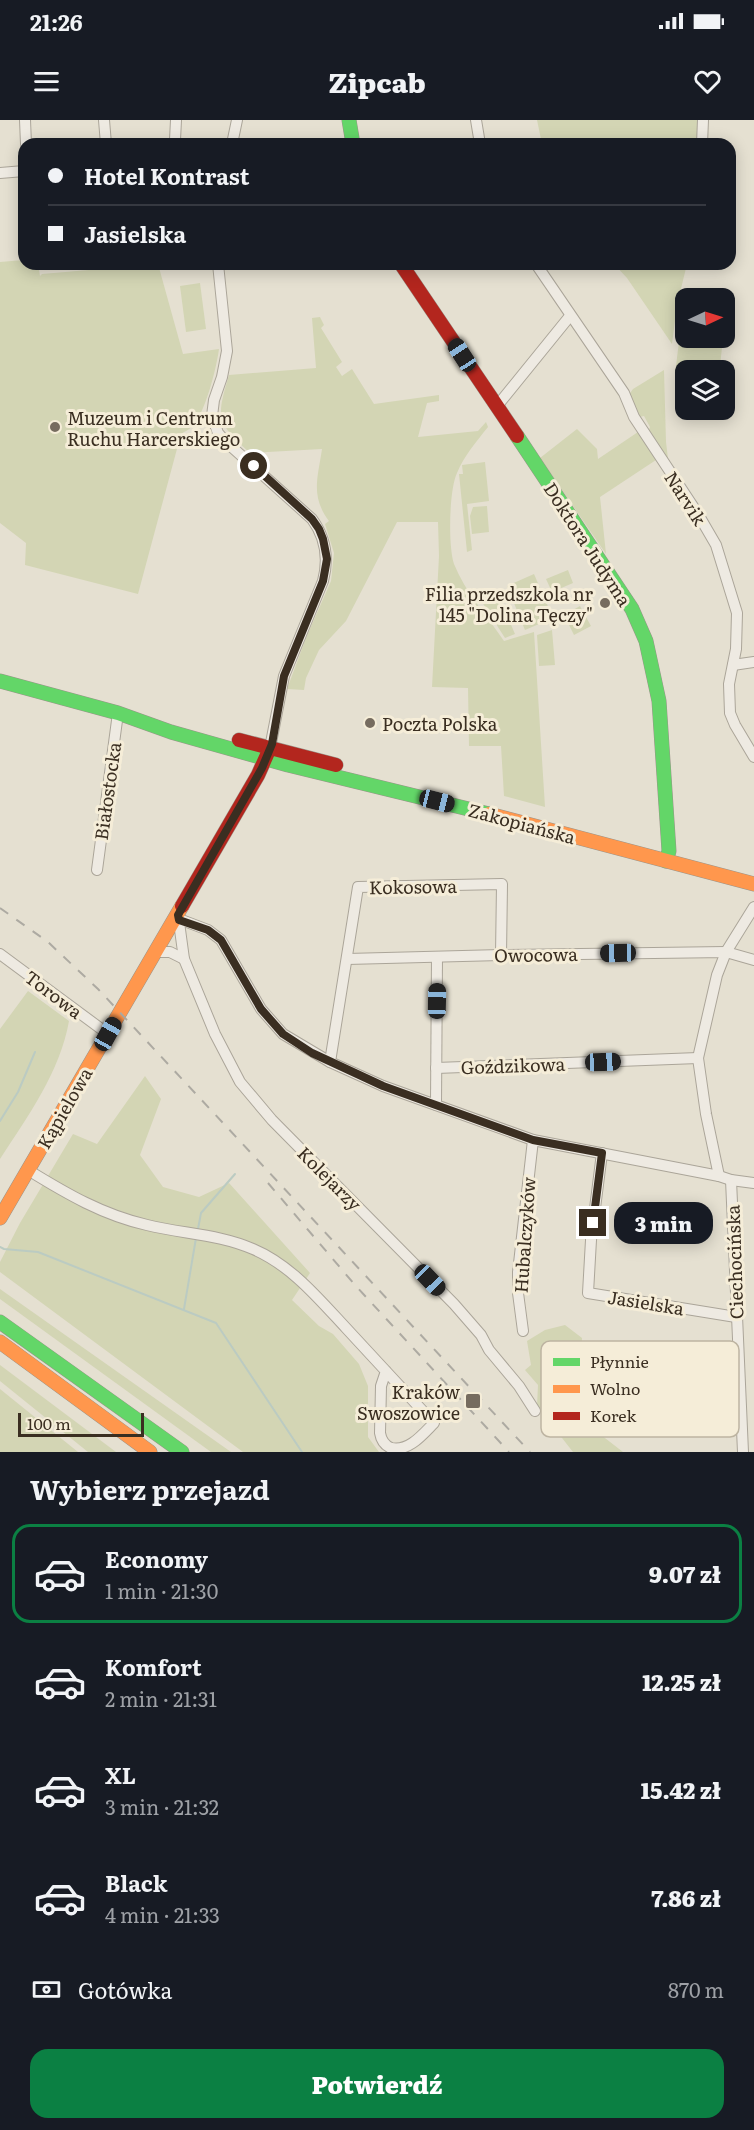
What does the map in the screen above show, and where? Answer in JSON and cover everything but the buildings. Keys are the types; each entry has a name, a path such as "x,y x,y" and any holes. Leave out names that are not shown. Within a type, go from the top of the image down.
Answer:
{"main road":[{"path":"349,120 352,138"},
{"name":"Doktora Judyma","path":"405,270 632,609 646,641 659,701 668,856"},
{"name":"Zakopiańska","path":"0,681 118,713 171,732 268,753 457,806 754,875"},
{"name":"Kąpielowa","path":"0,1218 155,952 178,917 260,772 268,753"},
{"name":"Zakopiańska","path":"668,856 754,884"},
{"path":"0,1322 182,1452"},
{"path":"0,1342 150,1452"}],"street":[{"path":"25,120 26,138"},
{"path":"104,120 106,138"},
{"path":"176,120 176,138"},
{"path":"233,138 237,120"},
{"path":"476,120 479,138"},
{"path":"702,138 703,120"},
{"path":"0,173 18,172"},
{"path":"219,270 227,351 214,400 214,424 224,440 312,519 319,529 326,549 326,570 323,581 284,676 268,753"},
{"name":"Narvik","path":"540,270 624,393 634,417 716,545 737,613 738,629 729,684 730,713 754,756"},
{"path":"497,406 570,316"},
{"path":"733,665 754,662"},
{"name":"Białostocka","path":"97,870 118,713"},
{"name":"Kokosowa","path":"330,1062 358,887 501,884 501,955"},
{"path":"719,1176 706,1114 698,1058 717,975 726,952 754,907"},
{"path":"178,917 208,930 221,940 261,1009 283,1034 330,1062 383,1086 533,1140 754,1183"},
{"name":"Kolejarzy","path":"178,917 184,959 215,1034 232,1069 248,1093 279,1128 454,1304 481,1335 489,1350 519,1386 535,1411"},
{"path":"155,952 170,952 184,959"},
{"name":"Owocowa","path":"347,959 726,952 754,960"},
{"name":"Torowa","path":"0,954 108,1034"},
{"name":"Goździkowa","path":"436,1105 437,957"},
{"name":"Goździkowa","path":"436,1068 698,1058"},
{"name":"Hubalczyków","path":"523,1331 518,1272 533,1140"},
{"name":"Jasielska","path":"602,1153 591,1240 588,1293 736,1317"},
{"path":"28,1170 109,1215 152,1226 224,1238 255,1249 284,1268 312,1292 386,1371 434,1423 406,1449 397,1450 381,1439 381,1383 386,1371"},
{"name":"Ciechocińska","path":"731,1180 737,1341"},
{"name":"Ciechocińska","path":"739,1390 743,1452"}],"green space":[{"path":"537,120 700,120 700,138 541,138"},
{"path":"18,260 18,270 39,270 40,276 88,270 160,270 183,354 219,349 213,378 198,419 193,426 181,434 138,594 25,565 26,543 0,523 0,262"},
{"path":"620,270 686,270 681,288 675,288 672,344"},
{"path":"200,283 206,329 186,332 180,286"},
{"path":"320,317 324,325 321,328 342,362 336,367 342,376 352,369 374,404 439,395 439,401 427,403 418,437 478,431 486,422 488,427 467,455 454,481 450,518 452,556 464,584 504,641 534,632 545,807 504,796 501,746 469,746 468,688 432,687 439,556 438,522 397,522 346,621 319,650 306,678 304,690 287,689 331,581 334,553 325,524 329,521 317,495 317,477 322,449 250,453 225,426 221,411 229,375 316,368 312,318"},
{"path":"678,348 722,348 721,360 677,360"},
{"path":"664,370 669,467 648,432 650,427 644,416 640,417 628,396 633,389"},
{"path":"577,429 597,449 598,459 638,432 656,460 600,497 606,554 540,458"},
{"path":"485,462 489,501 467,504 472,550 467,552 459,474 463,474 462,465"},
{"path":"487,506 489,532 472,534 470,516 473,507"},
{"path":"568,570 573,583 552,592 546,579"},
{"path":"534,574 553,618 525,630 507,586"},
{"path":"497,592 515,634 505,638 480,599"},
{"path":"580,606 591,626 574,635 564,615"},
{"path":"552,630 555,665 539,666 537,635"},
{"path":"28,991 69,1021 65,1040 51,1076 0,1159 0,1029"},
{"path":"145,1076 161,1099 140,1155 163,1187 199,1197 229,1183 310,1273 292,1300 319,1326 333,1334 359,1364 368,1386 368,1437 379,1452 243,1452 0,1272 0,1262 20,1223 73,1134 97,1144"},
{"path":"0,1289 231,1452 211,1452 0,1299"},
{"path":"565,1325 582,1338 582,1341 541,1341 541,1411 537,1406 538,1385 525,1370 531,1365 527,1341 545,1330"},
{"path":"0,1365 116,1452 88,1452 0,1381"},
{"path":"0,1389 78,1452 0,1452"},
{"path":"561,1437 604,1437 623,1452 573,1452"}],"waterway":[{"path":"0,1121 18,1092 35,1052"},
{"path":"198,1229 201,1213 235,1174"},
{"path":"184,1309 196,1238"},
{"path":"0,1247 38,1252 216,1323 302,1452"}],"railway":[{"path":"0,908 48,942 98,989 530,1452"},
{"path":"268,1183 355,1285 509,1452"}],"traffic: fast":[{"path":"349,120 352,138"},
{"path":"517,436 632,609 646,641 659,701 669,851 666,861"},
{"path":"0,681 118,713 171,732 288,765 489,814"},
{"path":"0,1322 182,1452"}],"traffic: slow":[{"path":"489,814 754,884"},
{"path":"0,1218 182,906"},
{"path":"0,1342 150,1452"}],"traffic: jam":[{"path":"405,270 517,436"},
{"path":"239,740 336,765"},
{"path":"182,906 258,775 270,748"}],"place":[{"name":"Muzeum i Centrum Ruchu Harcerskiego","path":"55,427"},
{"name":"Filia przedszkola nr 145 \"Dolina Tęczy\"","path":"605,603"},
{"name":"Poczta Polska","path":"370,723"},
{"name":"Kraków Swoszowice","path":"473,1401"}],"route":[{"path":"254,466 296,503 319,529 326,549 326,570 280,688 272,744 262,768 178,915 179,920 208,930 221,940 261,1009 283,1034 312,1053 383,1086 533,1140 602,1153 593,1223"}]}
